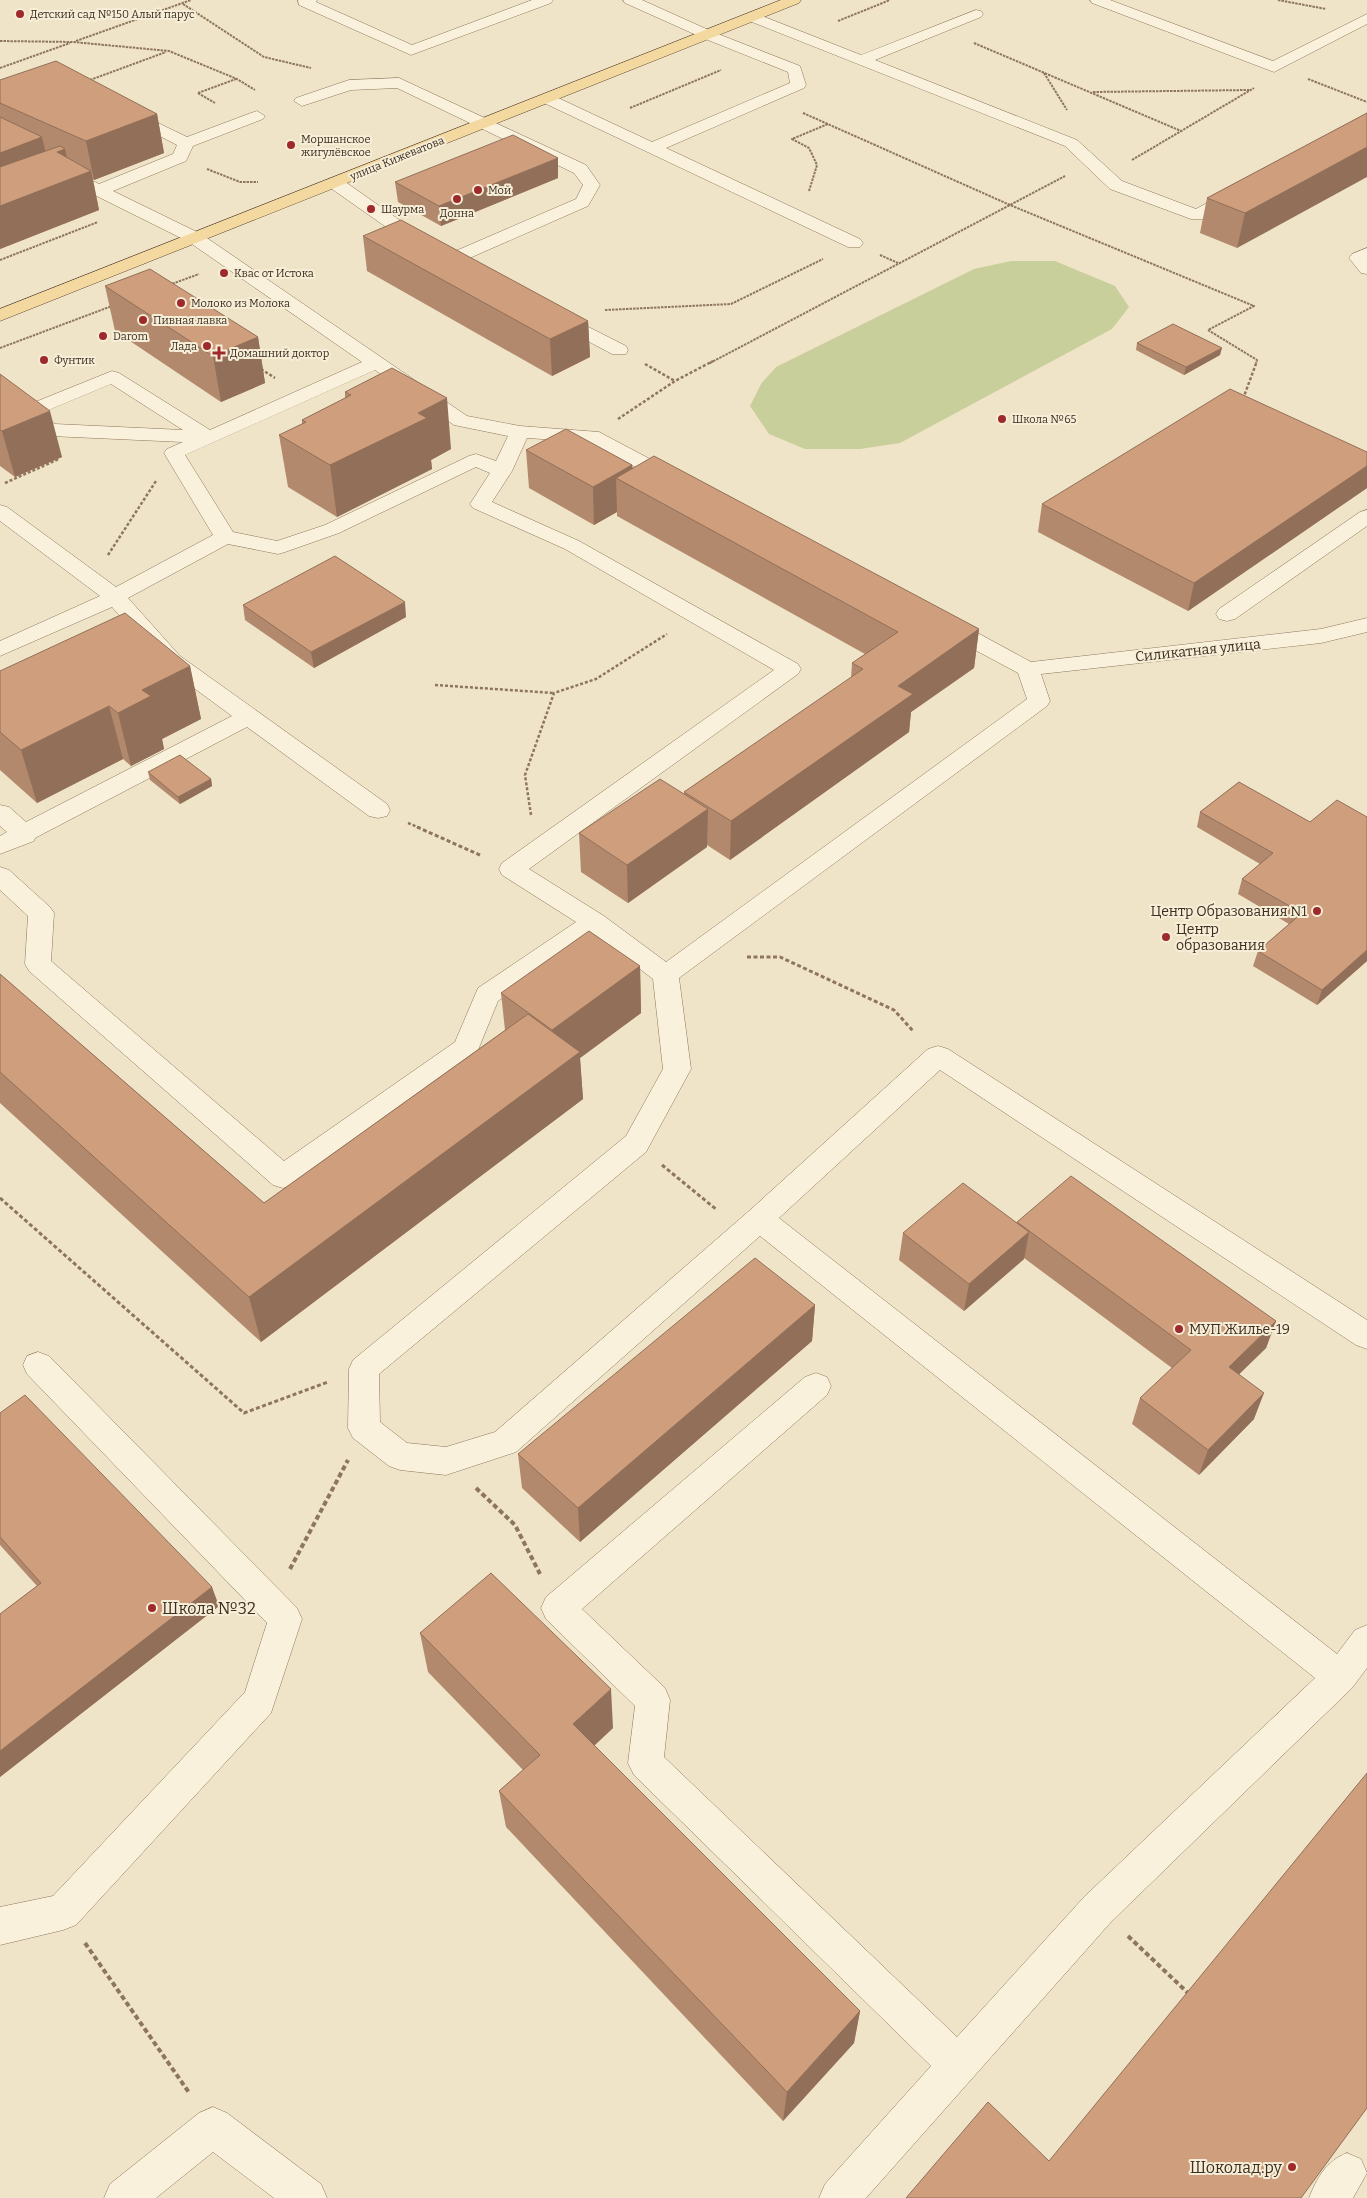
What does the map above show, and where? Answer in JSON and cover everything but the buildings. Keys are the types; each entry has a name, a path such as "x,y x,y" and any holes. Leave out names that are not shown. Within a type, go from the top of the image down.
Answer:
{"main road":[{"name":"улица Кижеватова","path":"0,316 794,0"}],"street":[{"path":"310,0 304,2 411,50 546,0"},
{"path":"630,0 708,35 795,69 838,51"},
{"path":"1097,0 1279,68 1367,18"},
{"path":"861,60 976,14"},
{"path":"752,17 1071,143 1116,185 1197,215 1248,188"},
{"path":"652,148 798,86 795,69"},
{"path":"302,101 349,85 399,84 580,169 592,185 582,202 450,260"},
{"path":"74,86 186,143"},
{"path":"548,99 854,243"},
{"path":"98,191 180,157 186,143 257,116"},
{"path":"0,142 195,238 460,421 520,432 592,436 697,492"},
{"path":"49,185 69,177"},
{"path":"335,183 420,243 467,268"},
{"path":"1367,253 1358,258 1367,269"},
{"path":"545,311 618,350"},
{"path":"226,537 174,453 375,362"},
{"path":"112,377 208,437 50,430 25,413 112,377"},
{"path":"520,432 502,471 480,504 572,545 790,669 511,869 595,922 666,975 677,1069 636,1144 364,1369 364,1428 400,1456 446,1461 505,1442 752,1226 938,1056 1367,1336"},
{"path":"0,649 115,597 226,537 278,548 332,529 476,460 502,471"},
{"path":"0,511 115,597 172,662 378,810"},
{"path":"1226,614 1367,516"},
{"path":"666,975 1039,701 1028,669 923,613"},
{"name":"Силикатная улица","path":"1028,669 1321,636 1367,625"},
{"path":"0,846 25,835 248,717"},
{"path":"0,813 25,835"},
{"path":"0,876 41,913 38,964 283,1177 466,1048 487,995 595,922"},
{"path":"752,1226 1340,1677"},
{"path":"0,1926 63,1912 259,1701 285,1620 38,1365"},
{"path":"816,1386 558,1608 653,1700 646,1763 958,2065"},
{"path":"838,2198 1098,1909 1340,1677 1367,1641"},
{"path":"124,2198 213,2127 307,2198"}],"path":[{"path":"0,68 192,0"},
{"path":"1278,0 1331,10"},
{"path":"182,3 264,57 324,71 349,85"},
{"path":"940,28 1181,131"},
{"path":"0,41 73,42 169,51 237,79 198,93"},
{"path":"74,86 169,51"},
{"path":"1106,176 1252,90 1279,68 1360,100 1367,101"},
{"path":"1044,73 1067,110"},
{"path":"1090,92 1252,90"},
{"path":"769,98 1010,204 1254,306 1208,330 1257,360 1240,407"},
{"path":"794,214 807,197 817,165 809,148 792,139 828,124"},
{"path":"592,436 675,381 1091,162"},
{"path":"214,171 240,182"},
{"path":"0,260 133,208"},
{"path":"545,311 731,304 854,243"},
{"path":"163,287 231,262"},
{"path":"0,348 118,304"},
{"path":"260,368 301,395"},
{"path":"92,580 174,453"},
{"path":"16,478 64,457"},
{"path":"435,685 554,693 596,679 695,615"},
{"path":"537,850 525,775 554,693"},
{"path":"378,810 511,869"},
{"path":"742,957 780,957 894,1010 938,1056"},
{"path":"636,1144 752,1226"},
{"path":"0,1198 244,1413 364,1369"},
{"path":"286,1577 364,1428"},
{"path":"446,1461 515,1525 558,1608"},
{"path":"1098,1909 1192,1997"},
{"path":"63,1912 213,2127"}],"green space":[{"path":"1011,261 1055,261 1115,286 1129,307 1112,329 900,443 860,449 805,449 769,434 750,406 761,384 776,367 974,269"}],"place":[{"name":"Детский сад №150 Алый парус","path":"20,14"},
{"name":"Моршанское жигулёвское","path":"291,145"},
{"name":"Мой","path":"478,190"},
{"name":"Донна","path":"457,199"},
{"name":"Шаурма","path":"371,209"},
{"name":"Квас от Истока","path":"224,273"},
{"name":"Молоко из Молока","path":"181,303"},
{"name":"Пивная лавка","path":"143,320"},
{"name":"Darom","path":"103,336"},
{"name":"Лада","path":"207,346"},
{"name":"Домашний доктор","path":"219,353"},
{"name":"Фунтик","path":"44,360"},
{"name":"Школа №65","path":"1002,419"},
{"name":"Центр Образования N1","path":"1317,911"},
{"name":"Центр образования","path":"1166,937"},
{"name":"МУП Жилье-19","path":"1179,1329"},
{"name":"Школа №32","path":"152,1608"},
{"name":"Шоколад.ру","path":"1292,2167"}]}
